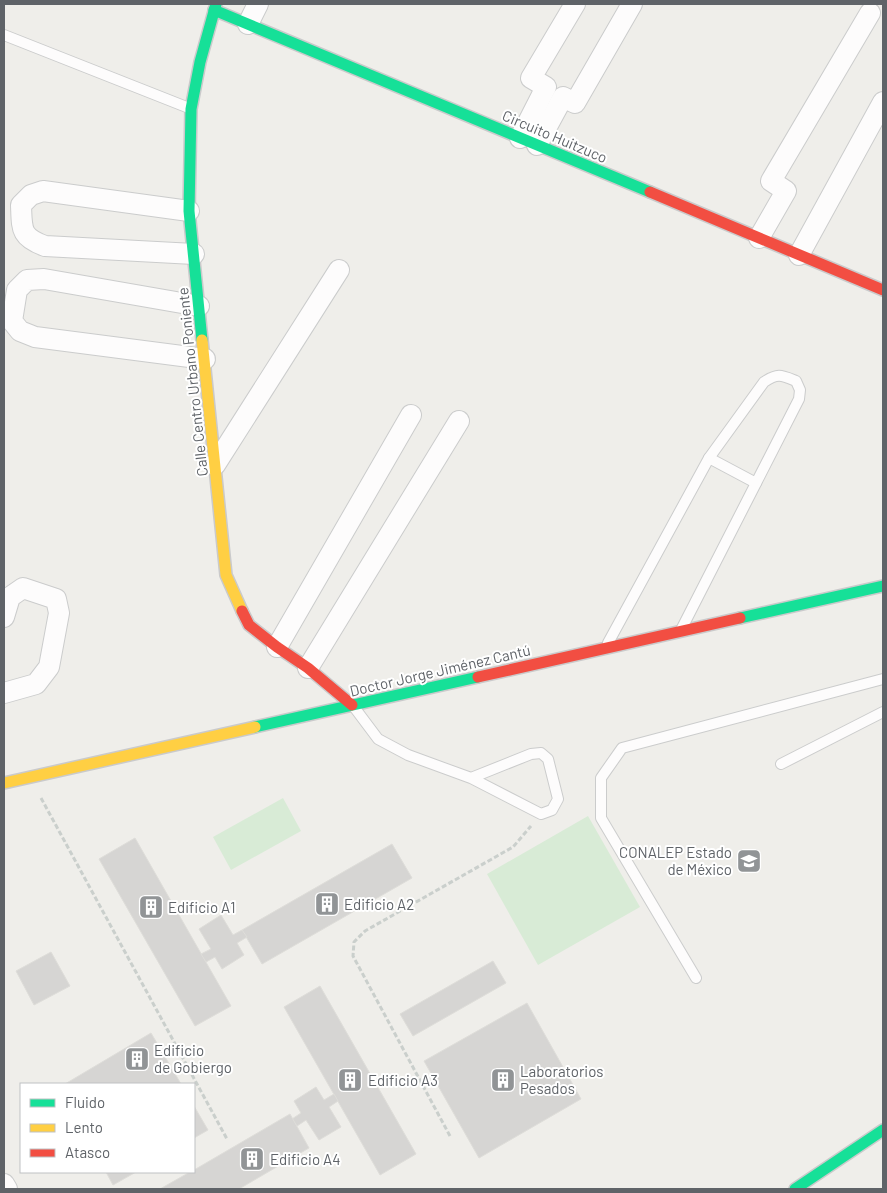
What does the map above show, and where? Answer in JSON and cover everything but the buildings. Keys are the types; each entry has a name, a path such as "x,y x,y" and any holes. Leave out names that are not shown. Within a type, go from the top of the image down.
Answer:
{"street":[{"path":"248,24 258,4"},
{"path":"528,141 546,87 531,78 575,4"},
{"path":"528,141 563,96 575,103 632,4"},
{"name":"Circuito Huitzuco","path":"215,7 248,24 883,290"},
{"name":"Calle Centro Urbano Poniente","path":"215,7 200,62 191,109 189,211 226,575 249,624 277,647 308,668 352,705"},
{"path":"758,238 786,191 771,181 870,12"},
{"path":"799,255 883,102"},
{"path":"189,211 43,191 31,195 21,205 23,232 32,242 45,246 194,254"},
{"path":"215,465 339,270"},
{"path":"199,306 44,279 28,280 17,290 12,321 20,331 35,336 205,359"},
{"path":"277,647 410,415"},
{"path":"308,668 459,421"},
{"name":"Doctor Jorge Jiménez Cantú","path":"4,783 883,586"},
{"path":"4,617 10,597 23,588 56,599 59,613 49,667 36,684 4,694"},
{"path":"795,1189 883,1130"},
{"path":"4,1184 7,1189"}],"lane":[{"path":"4,35 191,109"},
{"path":"605,648 709,458 764,382 774,375 796,381 800,390 799,399 680,631"},
{"path":"709,458 756,483"},
{"path":"696,978 601,818 601,778 622,748 883,679"},
{"path":"352,705 378,739 408,755 471,778 540,814 552,810 558,799 548,760 541,753 531,754 471,778"},
{"path":"781,764 883,712"}],"path":[{"path":"31,777 46,810 227,1139"},
{"path":"450,1136 353,956 354,942 365,931 513,847 540,814"}],"green space":[{"path":"283,798 301,831 231,870 213,837"},
{"path":"588,816 640,907 538,965 487,874"}],"traffic: fast":[{"path":"202,340 189,211 191,109 200,62 216,4"},
{"path":"214,10 650,192"},
{"path":"740,618 883,586"},
{"path":"255,727 478,677"},
{"path":"795,1189 883,1130"}],"traffic: slow":[{"path":"202,340 226,575 242,611"},
{"path":"4,783 255,727"}],"traffic: jam":[{"path":"650,192 883,290"},
{"path":"242,611 249,625 308,668 352,705"},
{"path":"478,677 740,618"}],"place":[{"name":"CONALEP Estado de México","path":"749,861"},
{"name":"Edificio A2","path":"327,904"},
{"name":"Edificio A1","path":"151,907"},
{"name":"Edificio de Gobiergo","path":"137,1059"},
{"name":"Edificio A3","path":"350,1080"},
{"name":"Laboratorios Pesados","path":"503,1080"},
{"name":"Edificio A4","path":"252,1159"}]}
